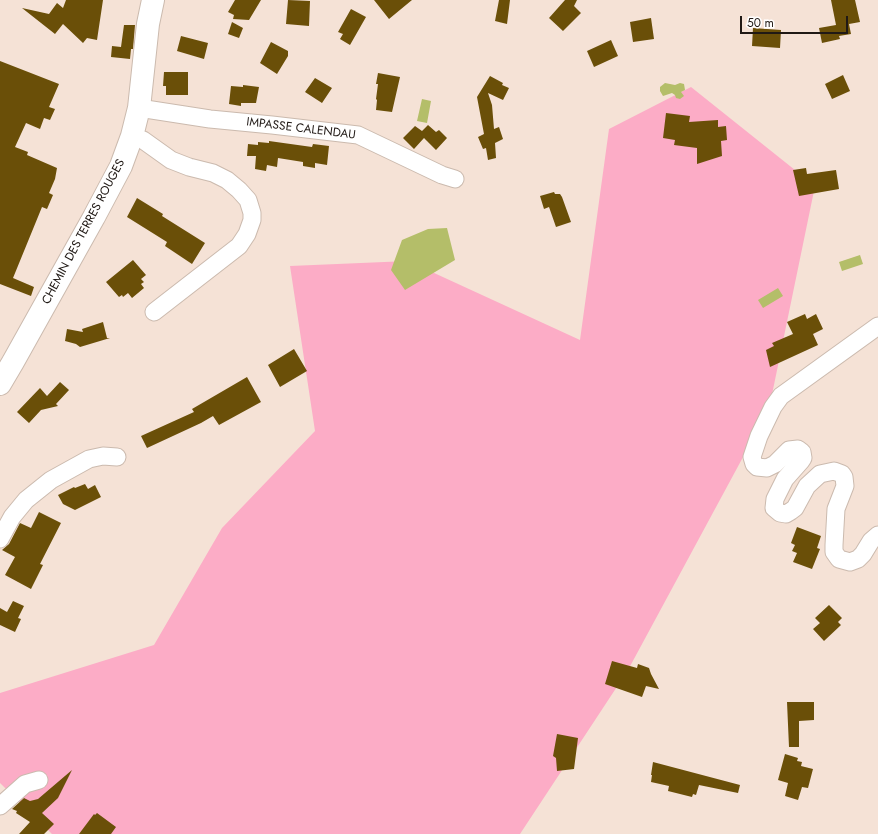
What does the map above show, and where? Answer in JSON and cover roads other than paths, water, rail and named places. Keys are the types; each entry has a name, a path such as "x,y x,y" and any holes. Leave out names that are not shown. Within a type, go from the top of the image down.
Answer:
{"main road":[{"name":"CHEMIN DES TERRES ROUGES","path":"0,384 17,357 115,178 132,136 139,108 148,24 153,0"}],"street":[{"name":"IMPASSE CALENDAU","path":"139,108 210,119 358,135 442,175 455,179"},
{"path":"132,136 143,140 176,162 228,180 248,200 252,213 252,220 247,234 239,246 154,312"},
{"path":"878,326 781,396 773,407 759,436 752,456 754,464 757,467 767,468 775,464 789,450 798,449 802,452 803,455 801,461 785,479 775,499 774,508 780,513 786,514 794,508 807,486 820,474 834,471 842,474 845,481 845,486 836,509 834,545 834,552 839,559 850,562 858,560 871,541 878,535"},
{"path":"0,539 12,517 26,500 51,480 89,459 103,456 117,457"},
{"path":"0,806 25,784 39,780"}]}
